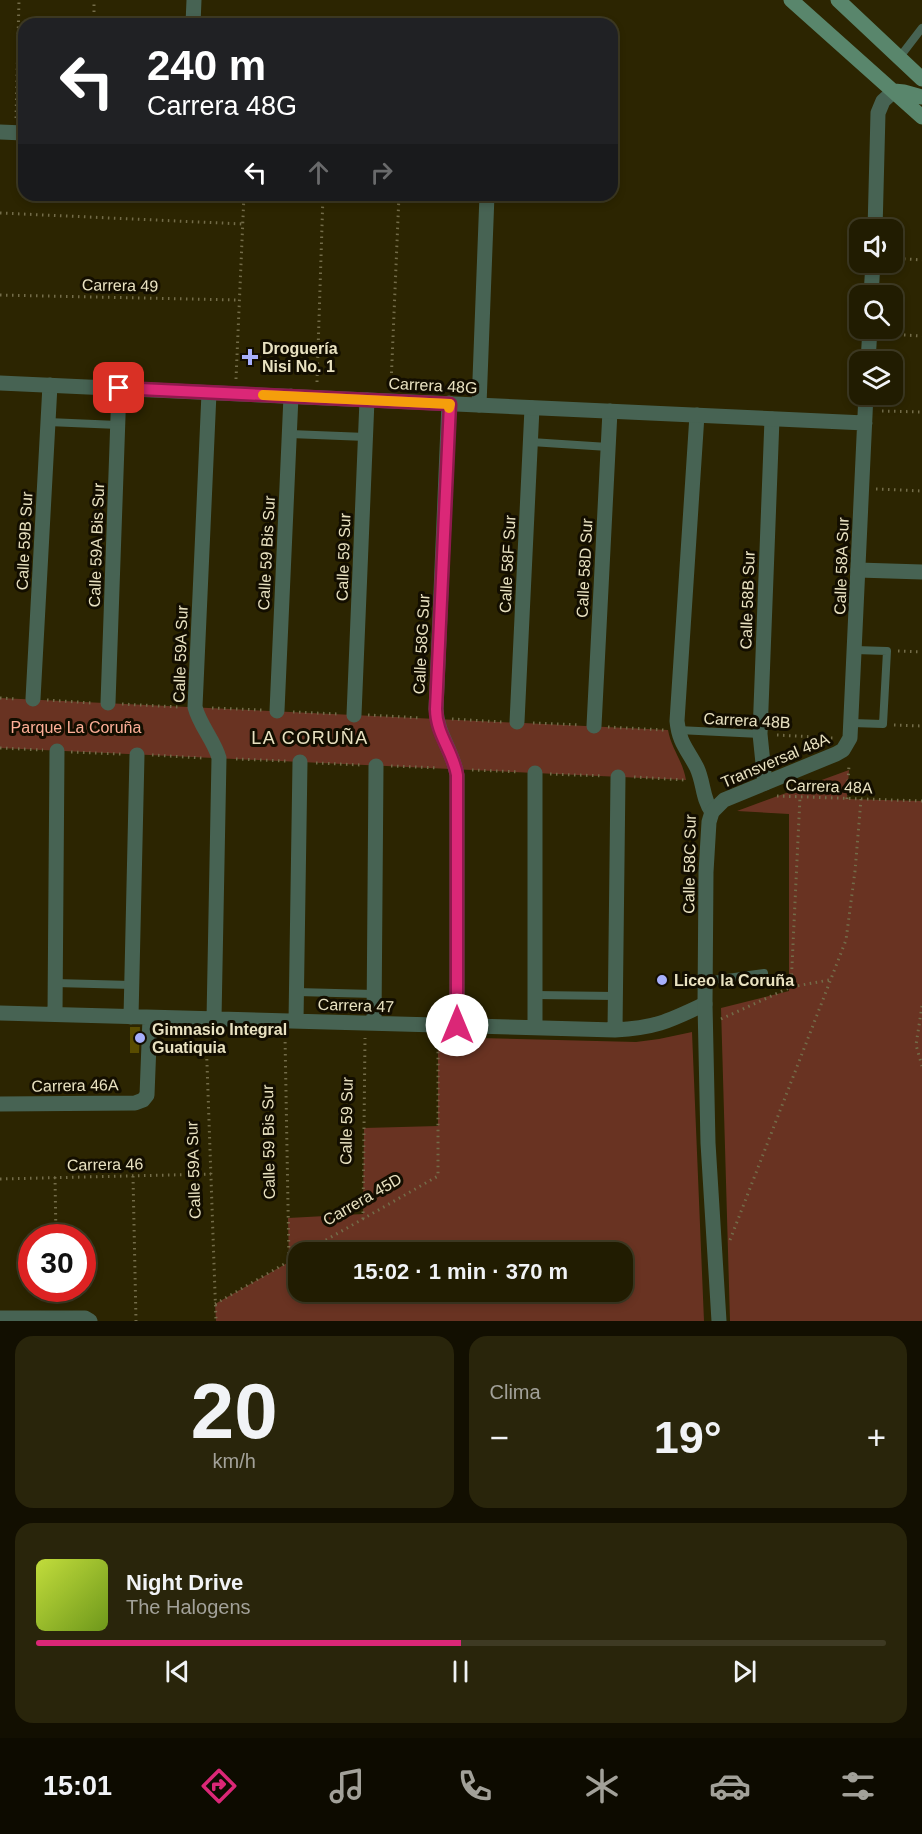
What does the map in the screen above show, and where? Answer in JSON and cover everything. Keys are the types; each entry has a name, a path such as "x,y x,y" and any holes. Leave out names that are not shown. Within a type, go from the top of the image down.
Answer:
{"main road":[{"path":"791,0 922,117"},
{"path":"838,0 922,79"},
{"path":"894,91 922,97"}],"street":[{"path":"193,18 194,0"},
{"path":"875,219 878,113 883,101 894,91"},
{"path":"0,132 18,133"},
{"path":"479,405 487,201"},
{"name":"Carrera 48G","path":"0,383 772,418 866,409"},
{"name":"Calle 59B Sur","path":"33,699 50,385"},
{"name":"Calle 59A Bis Sur","path":"108,704 119,388"},
{"name":"Calle 59A Sur","path":"209,393 195,707 198,719 213,742 219,758 210,1019"},
{"name":"Calle 59 Bis Sur","path":"277,711 291,396"},
{"name":"Calle 59 Sur","path":"354,715 367,400"},
{"name":"Calle 58G Sur","path":"450,404 436,709 438,729 453,758 457,775 457,1025"},
{"name":"Calle 58F Sur","path":"518,722 532,408"},
{"name":"Calle 58A Sur","path":"851,731 866,409"},
{"name":"Calle 58D Sur","path":"594,726 610,411"},
{"name":"Calle 58C Sur","path":"697,415 679,682 678,730 684,748 697,769 703,798 711,812 706,862 705,1004 708,1143 719,1321"},
{"name":"Calle 58B Sur","path":"767,790 760,734 772,418"},
{"path":"858,570 922,572"},
{"name":"Transversal 48A","path":"711,812 724,800 767,790 843,750 851,731"},
{"path":"55,1014 57,751"},
{"path":"131,1017 137,754"},
{"path":"290,1021 297,992 300,762"},
{"path":"370,1023 374,994 376,765"},
{"path":"535,773 535,1028"},
{"path":"615,1030 618,777"},
{"name":"Carrera 47","path":"0,1013 615,1030 668,1022 705,1004"},
{"name":"Carrera 46A","path":"0,1104 135,1103 143,1100 147,1095 150,1018"},
{"path":"0,1318 85,1318 90,1321"}],"lane":[{"path":"900,58 922,28"},
{"path":"48,422 118,425"},
{"path":"290,434 366,437"},
{"path":"531,442 608,447"},
{"path":"851,731 883,724 887,651 855,650"},
{"name":"Carrera 48B","path":"678,730 760,734"},
{"path":"705,981 764,973"},
{"path":"56,983 132,985"},
{"path":"297,992 374,994"},
{"path":"535,994 616,996"}],"path":[{"path":"19,0 19,18"},
{"path":"94,0 94,18"},
{"path":"235,394 244,201"},
{"path":"316,398 323,201"},
{"path":"390,401 399,201"},
{"path":"0,213 243,224"},
{"path":"903,259 922,260"},
{"name":"Carrera 49","path":"0,295 239,300"},
{"path":"903,334 922,336"},
{"path":"866,409 922,412"},
{"path":"862,489 922,491"},
{"path":"887,651 922,652"},
{"path":"883,724 922,726"},
{"name":"Carrera 48B","path":"760,734 851,731"},
{"name":"Carrera 48A","path":"767,790 800,797 922,801"},
{"path":"791,987 800,797"},
{"path":"729,1244 846,940 861,799"},
{"path":"706,1026 791,987 829,980"},
{"path":"922,1006 916,1045 922,1066"},
{"name":"Calle 59A Sur","path":"210,1019 211,1174 216,1321"},
{"name":"Calle 59 Bis Sur","path":"289,1242 290,1021"},
{"name":"Calle 59 Sur","path":"363,1219 370,1023"},
{"name":"Carrera 45D","path":"323,1242 438,1176 438,1025"},
{"name":"Carrera 46","path":"0,1179 211,1174"},
{"path":"133,1176 136,1321"},
{"path":"54,1177 56,1224"},
{"path":"215,1304 288,1263"}],"green space":[{"name":"Parque La Coruña","path":"0,698 668,730 686,780 0,748"},
{"path":"849,770 847,799 922,801 922,1321 730,1321 721,1008 789,991 789,814 737,811"},
{"path":"692,1032 704,1321 216,1321 215,1304 288,1263 288,1302 633,1302 633,1242 289,1242 288,1218 363,1214 364,1128 438,1126 438,1037 636,1042"}],"building":[{"path":"130,1027 140,1027 139,1053 130,1053"}],"slow traffic":[{"path":"263,395 450,404 449,408"}],"place":[{"name":"Droguería Nisi No. 1","path":"250,357"},
{"name":"Liceo la Coruña","path":"662,980"},
{"name":"Gimnasio Integral Guatiquia","path":"140,1038"}],"district":[{"name":"LA CORUÑA","path":"310,738"}],"route":[{"path":"119,388 450,404 436,719 438,729 453,758 457,775 457,1025"}]}
